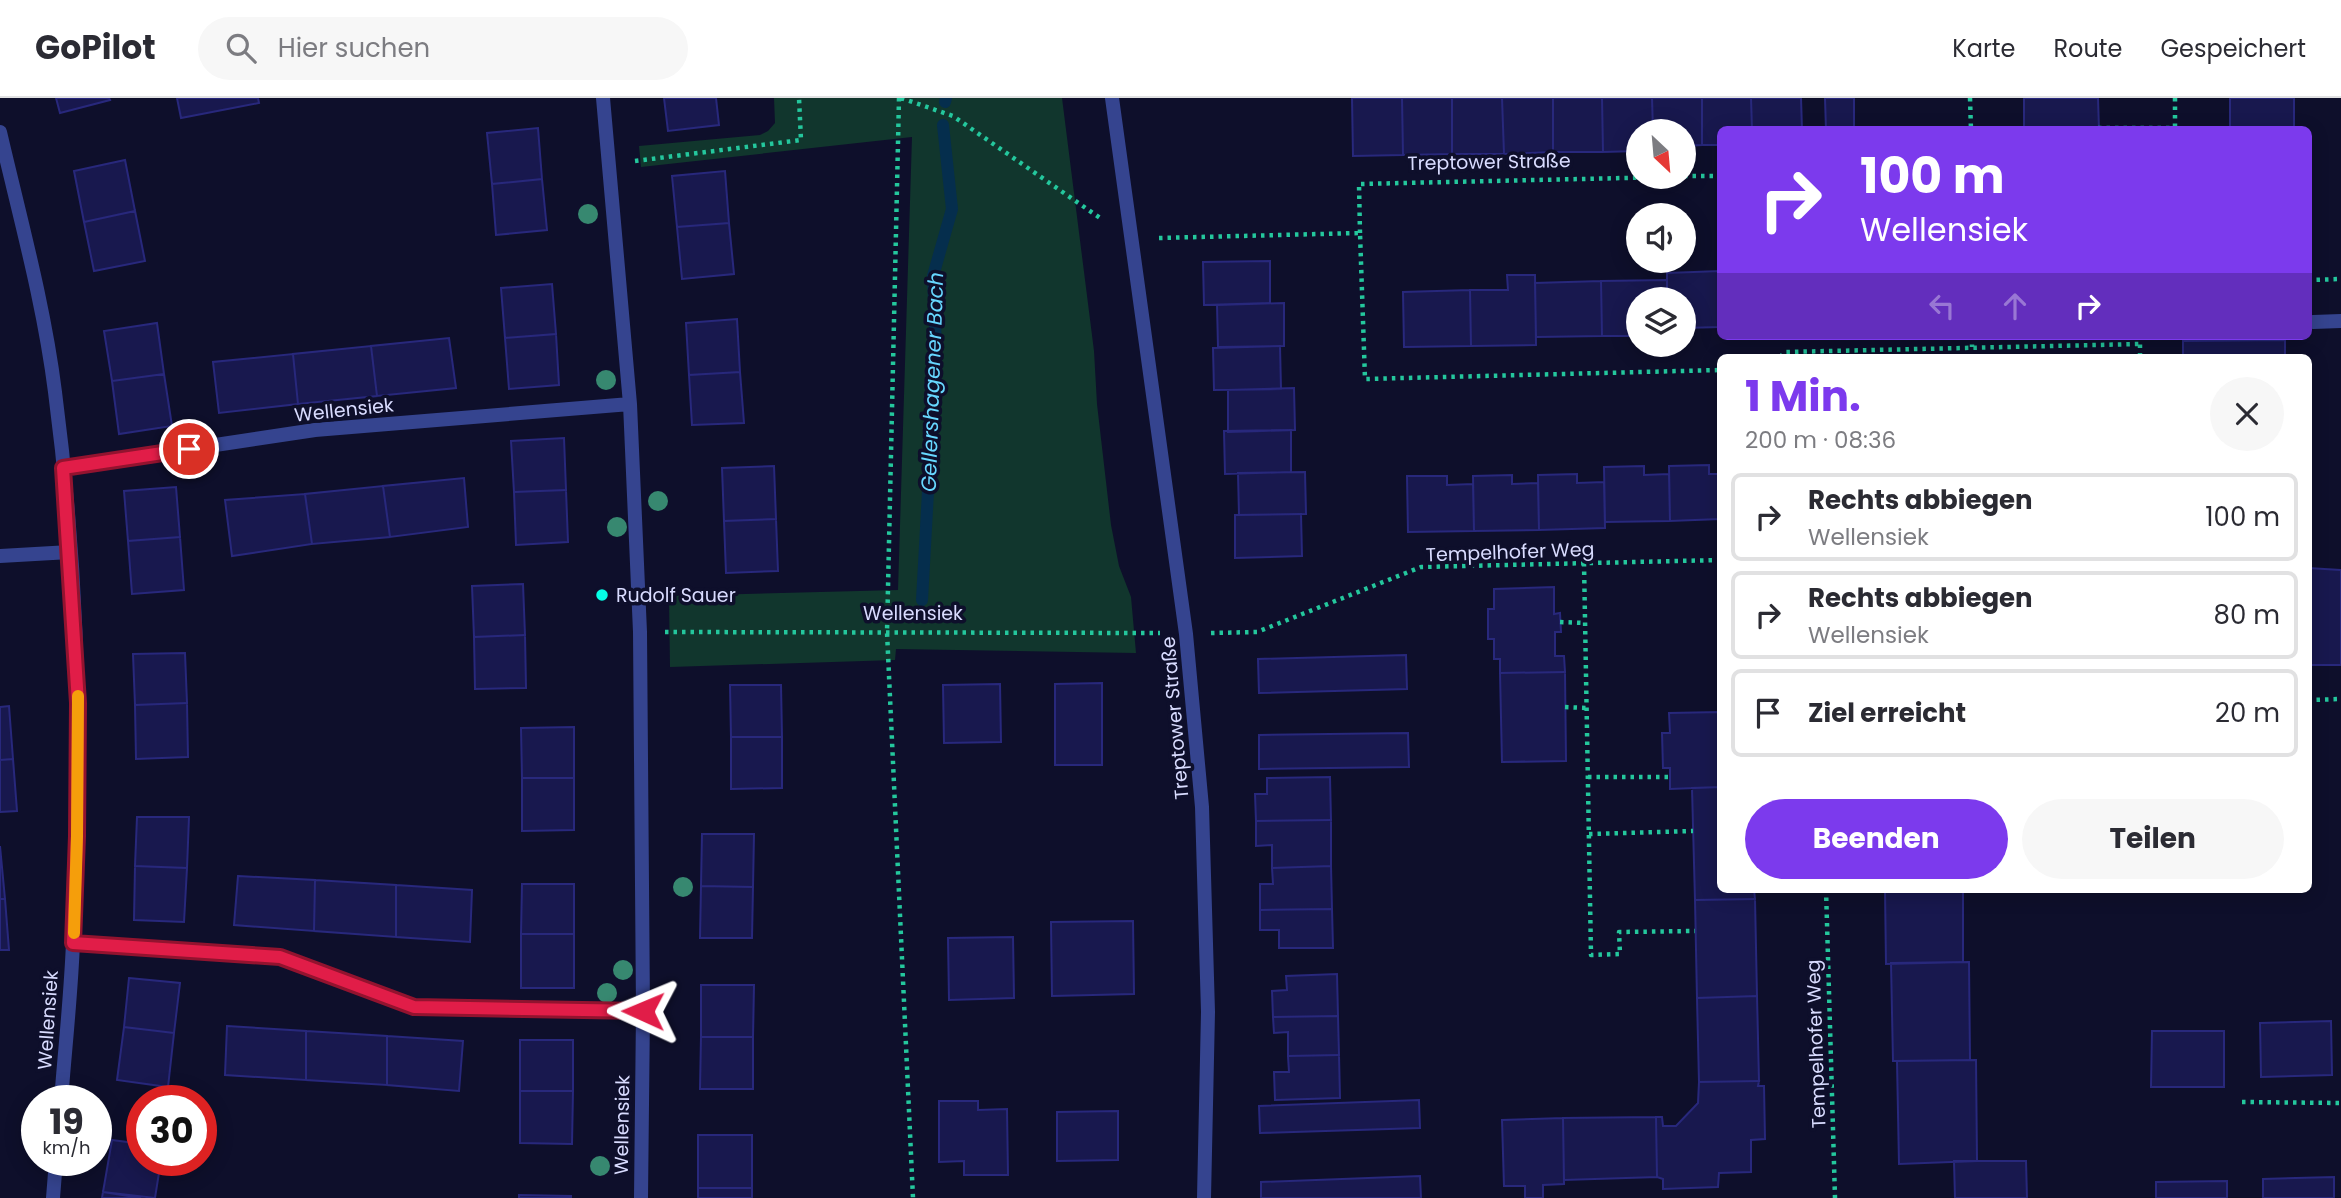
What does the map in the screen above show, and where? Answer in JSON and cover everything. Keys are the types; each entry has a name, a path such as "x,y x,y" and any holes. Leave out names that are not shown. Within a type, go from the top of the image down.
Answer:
{"street":[{"name":"Wellensiek","path":"603,98 631,404 640,632 643,1011 640,1198"},
{"name":"Treptower Straße","path":"1112,98 1186,634 1202,807 1208,1012 1204,1198"},
{"name":"Wellensiek","path":"0,132 47,340 55,391 70,552 78,703 77,836 73,943 62,1085"},
{"path":"2313,322 2341,321"},
{"name":"Wellensiek","path":"63,468 315,430 631,404"},
{"path":"0,556 70,552"},
{"path":"73,943 280,957 414,1007 643,1011"},
{"path":"53,1198 55,1176"}],"path":[{"path":"610,164 801,140 799,98"},
{"path":"913,1198 887,632 900,98 953,116 1131,239 1360,233"},
{"path":"1970,98 1970,126"},
{"path":"2175,98 2175,126"},
{"path":"1696,176 1717,176"},
{"name":"Treptower Straße","path":"1626,178 1359,184 1365,379 1717,370"},
{"path":"2312,280 2341,279"},
{"path":"1972,340 1972,347"},
{"path":"2140,340 2140,354"},
{"path":"1783,354 2140,344"},
{"name":"Tempelhofer Weg","path":"1186,634 1257,632 1421,567 1717,560"},
{"path":"1584,563 1591,955 1619,954 1619,932 1695,931"},
{"path":"1560,622 1585,623"},
{"name":"Wellensiek","path":"640,632 1186,634"},
{"path":"2312,700 2341,699"},
{"path":"1565,707 1587,708"},
{"path":"1588,777 1670,777"},
{"path":"1589,834 1693,831"},
{"name":"Tempelhofer Weg","path":"1826,893 1835,1198"},
{"path":"2242,1102 2341,1103"}],"green space":[{"path":"774,98 1062,98 1094,351 1097,404 1111,525 1119,566 1131,597 1136,653 896,649 895,660 670,667 669,596 898,590 912,137 641,167 639,146 760,135 768,131 775,123"}],"building":[{"path":"56,98 109,98 110,100 60,113"},
{"path":"177,98 258,98 259,103 181,118"},
{"path":"664,98 716,98 719,125 668,131"},
{"path":"1352,98 1402,98 1403,155 1353,156"},
{"path":"1402,98 1452,98 1452,154 1403,155"},
{"path":"1452,98 1502,98 1504,154 1452,154"},
{"path":"1502,98 1553,98 1553,152 1504,154"},
{"path":"1553,98 1602,98 1603,152 1553,152"},
{"path":"1602,98 1652,98 1653,119 1626,119 1626,151 1603,152"},
{"path":"1652,98 1702,98 1702,145 1696,145 1696,119 1653,119"},
{"path":"1702,98 1751,98 1752,126 1717,126 1717,145 1702,145"},
{"path":"1751,98 1801,98 1802,126 1752,126"},
{"path":"1825,98 1854,98 1854,126 1826,126"},
{"path":"2024,98 2098,98 2099,126 2024,126"},
{"path":"2230,98 2294,98 2294,126 2230,126"},
{"path":"538,128 542,179 492,184 487,133"},
{"path":"125,160 135,211 84,222 74,171"},
{"path":"725,171 729,223 677,227 672,176"},
{"path":"542,179 547,230 496,235 492,184"},
{"path":"135,211 145,261 94,271 84,222"},
{"path":"729,223 734,274 682,279 677,227"},
{"path":"1270,261 1270,303 1204,305 1203,262"},
{"path":"1717,271 1717,327 1696,328 1696,287 1667,287 1667,273"},
{"path":"1507,275 1535,275 1536,345 1471,346 1470,290 1508,290"},
{"path":"1667,280 1667,287 1626,287 1626,336 1602,336 1601,281"},
{"path":"1601,281 1602,336 1536,337 1535,283"},
{"path":"552,284 556,334 505,338 501,288"},
{"path":"1470,290 1471,346 1404,347 1403,292"},
{"path":"1284,303 1284,346 1218,347 1217,305"},
{"path":"737,319 740,372 689,375 686,323"},
{"path":"157,323 164,374 112,381 104,331"},
{"path":"556,334 559,385 509,389 505,338"},
{"path":"449,338 456,388 377,396 371,346"},
{"path":"2285,340 2285,354 2183,354 2183,341"},
{"path":"371,346 377,396 298,404 293,354"},
{"path":"1280,346 1281,389 1214,390 1213,348"},
{"path":"293,354 298,404 219,413 213,362"},
{"path":"740,372 744,423 692,425 689,375"},
{"path":"164,374 172,426 119,434 112,381"},
{"path":"1294,388 1295,430 1228,432 1228,390"},
{"path":"1291,430 1291,472 1225,474 1224,431"},
{"path":"564,438 566,490 514,492 511,441"},
{"path":"1709,465 1709,474 1717,474 1717,519 1670,521 1669,466"},
{"path":"774,466 776,519 724,521 722,468"},
{"path":"1644,466 1644,475 1669,474 1670,521 1605,522 1604,467"},
{"path":"1305,472 1306,514 1239,515 1238,473"},
{"path":"1577,474 1577,483 1604,482 1605,528 1539,530 1538,475"},
{"path":"1512,475 1512,484 1538,483 1539,530 1474,531 1473,476"},
{"path":"1407,476 1447,476 1447,485 1473,484 1474,531 1408,532"},
{"path":"464,478 468,527 390,537 383,486"},
{"path":"383,486 390,537 312,544 305,494"},
{"path":"176,487 180,537 128,541 124,491"},
{"path":"566,490 568,542 516,545 514,492"},
{"path":"305,494 312,544 232,556 225,500"},
{"path":"1301,514 1302,556 1235,558 1235,515"},
{"path":"776,519 778,571 726,573 724,521"},
{"path":"180,537 184,590 132,594 128,541"},
{"path":"2312,568 2341,570 2341,665 2312,665"},
{"path":"523,584 525,635 474,637 472,586"},
{"path":"1554,587 1554,614 1560,613 1561,632 1555,632 1555,656 1564,656 1565,672 1500,673 1500,659 1494,659 1494,639 1488,639 1488,609 1494,609 1494,589"},
{"path":"525,635 526,688 475,689 474,637"},
{"path":"185,653 187,703 135,705 133,654"},
{"path":"1406,655 1407,689 1259,693 1258,659"},
{"path":"1565,672 1566,761 1502,762 1500,673"},
{"path":"1102,683 1102,765 1055,765 1055,684"},
{"path":"1000,684 1001,742 944,743 943,685"},
{"path":"730,685 781,685 782,737 731,737"},
{"path":"187,703 188,757 136,759 135,705"},
{"path":"9,706 13,759 0,760 0,707"},
{"path":"1717,712 1717,787 1670,789 1670,768 1663,768 1662,733 1670,733 1669,713"},
{"path":"574,727 574,778 522,778 521,728"},
{"path":"1408,733 1409,767 1259,769 1259,735"},
{"path":"731,737 782,737 782,788 731,789"},
{"path":"13,759 17,811 0,812 0,760"},
{"path":"1330,777 1331,820 1256,821 1255,794 1267,794 1267,778"},
{"path":"522,778 574,778 574,830 522,831"},
{"path":"1717,787 1717,893 1754,893 1755,899 1695,900 1692,788"},
{"path":"137,817 189,817 187,868 135,866"},
{"path":"1331,820 1331,866 1272,868 1272,845 1256,846 1256,821"},
{"path":"702,834 754,834 753,887 701,886"},
{"path":"0,846 5,899 0,899"},
{"path":"135,866 187,868 184,922 134,920"},
{"path":"1331,866 1332,909 1260,910 1260,884 1273,884 1272,868"},
{"path":"238,876 315,880 314,931 234,925"},
{"path":"315,880 396,885 396,937 314,931"},
{"path":"522,884 574,884 574,934 521,934"},
{"path":"396,885 472,890 470,942 396,937"},
{"path":"701,886 753,887 752,938 700,938"},
{"path":"1885,893 1963,893 1963,962 1886,964"},
{"path":"0,899 5,899 9,950 0,950"},
{"path":"1755,899 1757,996 1697,998 1695,900"},
{"path":"1332,909 1333,948 1279,948 1279,930 1260,930 1260,910"},
{"path":"1133,921 1134,994 1052,996 1051,922"},
{"path":"521,934 574,934 574,988 521,988"},
{"path":"1013,937 1014,998 949,1000 948,938"},
{"path":"1969,962 1970,1060 1893,1061 1891,963"},
{"path":"1337,974 1338,1016 1273,1017 1272,991 1287,990 1286,976"},
{"path":"129,978 180,983 174,1033 124,1027"},
{"path":"701,985 754,985 753,1037 701,1037"},
{"path":"1757,996 1759,1081 1699,1082 1697,998"},
{"path":"1338,1016 1339,1055 1288,1056 1288,1032 1274,1033 1273,1017"},
{"path":"2331,1021 2332,1075 2261,1077 2260,1023"},
{"path":"227,1026 306,1031 306,1080 225,1075"},
{"path":"124,1027 174,1033 168,1085 117,1080"},
{"path":"306,1031 387,1036 387,1085 306,1080"},
{"path":"2152,1031 2224,1031 2224,1087 2151,1087"},
{"path":"387,1036 463,1041 459,1091 387,1085"},
{"path":"701,1037 753,1037 753,1089 700,1089"},
{"path":"520,1040 573,1040 573,1091 520,1091"},
{"path":"1339,1055 1340,1098 1275,1100 1274,1072 1289,1072 1288,1056"},
{"path":"1976,1060 1977,1161 1899,1164 1897,1061"},
{"path":"1759,1081 1758,1086 1764,1086 1765,1139 1751,1140 1751,1172 1719,1173 1718,1187 1663,1189 1663,1179 1657,1177 1656,1117 1662,1117 1663,1126 1676,1126 1698,1103 1699,1082"},
{"path":"520,1091 573,1091 572,1144 520,1143"},
{"path":"1419,1100 1420,1128 1260,1133 1259,1106"},
{"path":"939,1101 978,1101 978,1110 1007,1109 1008,1175 964,1175 964,1161 939,1162"},
{"path":"1118,1111 1118,1160 1057,1161 1057,1112"},
{"path":"1656,1117 1657,1177 1564,1180 1563,1118"},
{"path":"1563,1118 1564,1184 1543,1185 1543,1198 1525,1198 1525,1186 1504,1186 1502,1120"},
{"path":"698,1135 752,1135 752,1188 698,1188"},
{"path":"112,1140 126,1142 126,1176 158,1176 155,1198 103,1192 106,1176 112,1176"},
{"path":"1954,1161 2026,1161 2027,1198 1955,1198"},
{"path":"1420,1176 1421,1198 1261,1198 1261,1182"},
{"path":"2334,1177 2334,1198 2263,1198 2263,1179"},
{"path":"2227,1181 2227,1198 2156,1198 2156,1182"},
{"path":"698,1188 752,1188 752,1198 698,1198"},
{"path":"103,1192 141,1198 102,1198"},
{"path":"519,1195 571,1196 571,1198 519,1198"}],"waterway":[{"name":"Gellershagener Bach","path":"945,102 946,98"},
{"name":"Gellershagener Bach","path":"922,600 936,347 933,276 952,209 943,125"}],"slow traffic":[{"path":"74,933 78,696"}],"place":[{"name":"Rudolf Sauer","path":"602,595"}],"route":[{"path":"189,449 63,468 78,703 73,943 280,957 414,1007 643,1011"}]}
